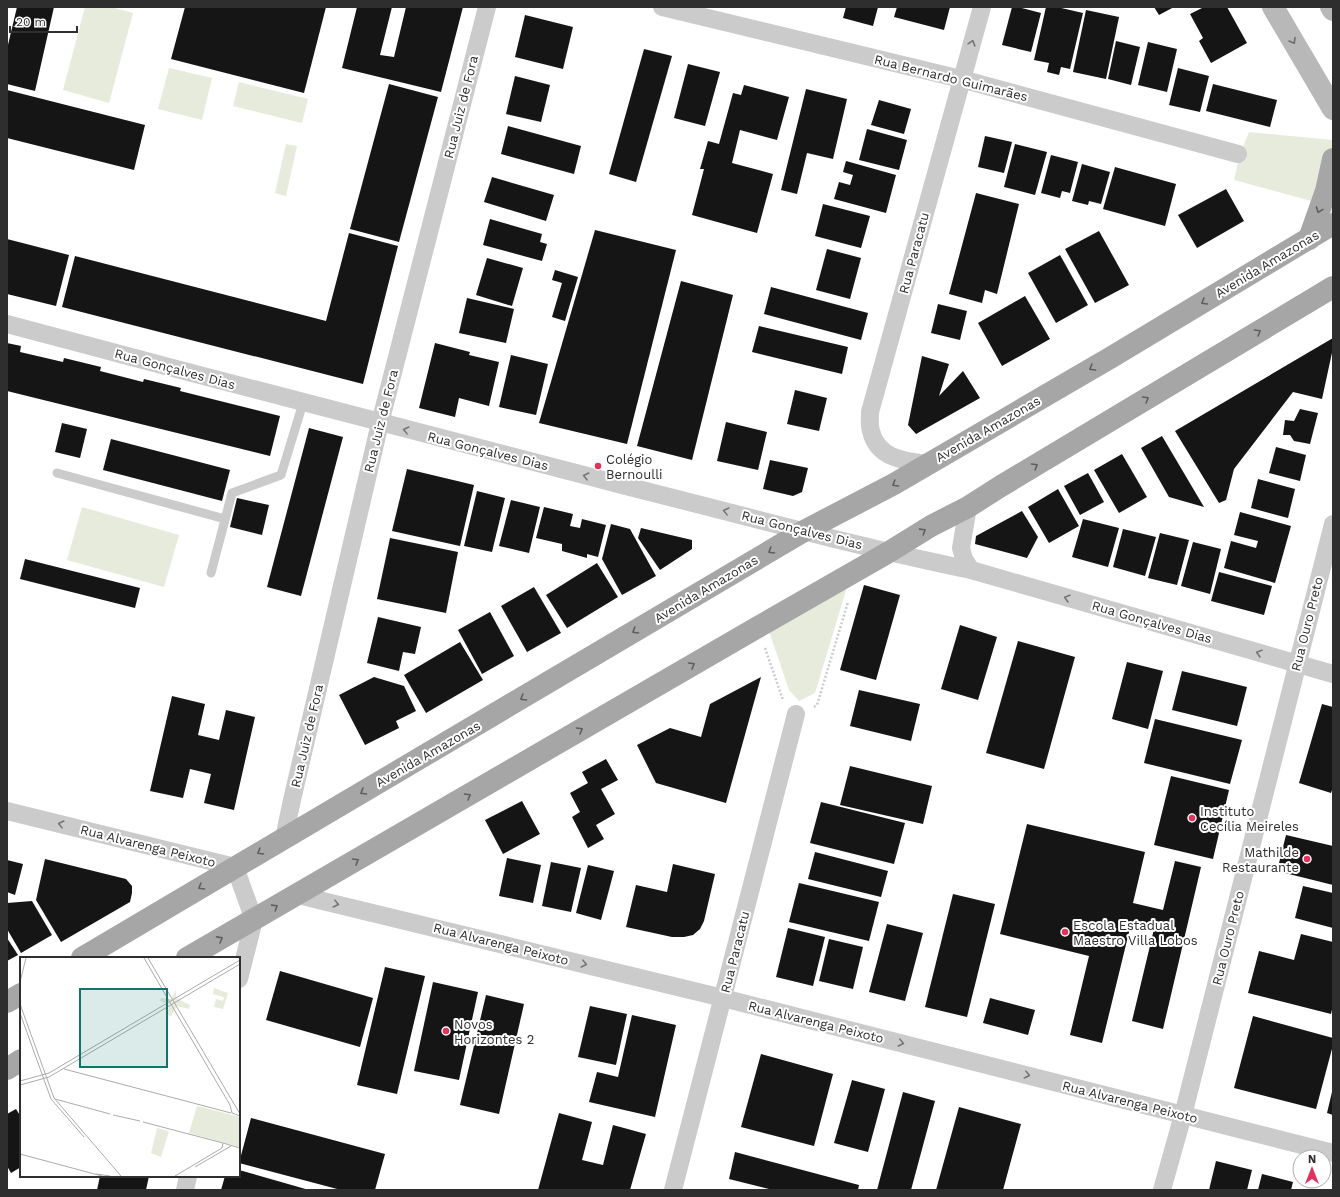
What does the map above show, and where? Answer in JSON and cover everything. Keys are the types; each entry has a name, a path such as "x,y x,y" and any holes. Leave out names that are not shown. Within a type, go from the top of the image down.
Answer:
{"main road":[{"path":"1273,7 1333,109"},
{"path":"1309,239 1326,191 1333,159"},
{"name":"Avenida Amazonas","path":"84,957 804,531 880,492 1116,354 1333,224"},
{"path":"189,957 889,552 931,526 968,507 1333,287"},
{"path":"7,1002 20,995"},
{"path":"7,1069 20,1061"}],"street":[{"name":"Rua Juiz de Fora","path":"284,838 380,424 487,7"},
{"name":"Rua Bernardo Guimarães","path":"662,7 961,79 1238,154"},
{"name":"Rua Paracatu","path":"926,464 902,461 885,453 875,443 870,430 870,412 982,7"},
{"name":"Rua Gonçalves Dias","path":"7,324 380,424 889,552 971,570 1333,674"},
{"path":"968,507 961,548 964,560 971,570"},
{"name":"Rua Ouro Preto","path":"1162,1190 1183,1115 1333,524"},
{"name":"Rua Paracatu","path":"673,1190 796,714"},
{"name":"Rua Alvarenga Peixoto","path":"7,811 235,867 254,920"},
{"name":"Rua Alvarenga Peixoto","path":"298,895 723,998 1333,1153"},
{"path":"240,974 254,920"},
{"path":"185,1190 188,1177"}],"lane":[{"path":"211,573 232,493 282,475 303,403"},
{"path":"57,473 225,519"}],"path":[{"path":"758,627 783,702 796,714 817,705 858,570"}],"green space":[{"path":"85,7 111,7 133,13 109,103 63,90"},
{"path":"169,68 212,78 202,120 158,109"},
{"path":"239,82 308,99 302,123 233,106"},
{"path":"1249,132 1333,140 1333,220 1319,203 1234,180 1240,154"},
{"path":"286,144 297,146 286,196 275,193"},
{"path":"82,507 179,535 164,587 67,560"},
{"path":"847,587 815,693 799,701 789,690 769,631"}],"building":[{"path":"17,7 54,7 35,91 7,84 7,49"},
{"path":"185,7 326,7 304,93 171,59"},
{"path":"357,7 392,7 380,55 394,57 406,7 463,7 441,92 342,68"},
{"path":"846,7 878,7 873,26 843,18"},
{"path":"897,7 950,7 944,30 894,17"},
{"path":"1012,7 1018,7 1041,13 1031,52 1002,45"},
{"path":"1046,7 1057,7 1083,13 1070,69 1061,67 1059,75 1047,72 1049,63 1034,60"},
{"path":"1154,7 1174,7 1159,15"},
{"path":"1204,7 1227,7 1247,43 1211,63 1199,41 1203,38 1190,14"},
{"path":"1086,10 1119,17 1106,79 1073,72"},
{"path":"525,15 573,27 563,69 515,57"},
{"path":"1116,41 1140,47 1131,85 1108,79"},
{"path":"1148,42 1177,49 1167,92 1138,85"},
{"path":"644,49 672,56 636,182 609,174"},
{"path":"688,64 720,72 705,126 674,118"},
{"path":"1178,68 1209,76 1200,112 1169,105"},
{"path":"515,76 550,85 541,122 506,114"},
{"path":"389,84 438,97 399,242 350,229"},
{"path":"1213,84 1277,100 1270,127 1206,111"},
{"path":"744,85 789,97 777,140 740,130 732,163 773,174 757,233 692,215 704,169 700,169 708,141 719,144 733,93 741,95"},
{"path":"806,89 847,99 833,159 807,153 797,194 781,190"},
{"path":"7,90 145,125 134,170 7,138"},
{"path":"879,100 911,109 904,134 871,125"},
{"path":"508,126 581,146 574,174 501,154"},
{"path":"867,129 907,140 899,170 859,160"},
{"path":"985,136 1012,142 1004,173 978,167"},
{"path":"1015,144 1047,152 1035,195 1004,187"},
{"path":"1051,155 1078,162 1070,193 1062,191 1060,198 1041,193"},
{"path":"846,161 896,175 886,213 834,199 839,182 850,185 853,175 843,172"},
{"path":"1082,164 1110,172 1101,204 1089,201 1088,205 1072,201"},
{"path":"1115,167 1176,184 1165,226 1103,209"},
{"path":"492,177 554,195 546,221 484,202"},
{"path":"1226,189 1244,221 1197,248 1178,215"},
{"path":"976,193 1019,204 997,294 985,290 982,303 949,294"},
{"path":"823,204 870,216 861,248 815,236"},
{"path":"490,219 542,234 540,242 547,244 542,261 483,245"},
{"path":"595,230 676,250 627,444 539,423"},
{"path":"1099,231 1129,285 1095,303 1065,249"},
{"path":"349,233 398,246 363,384 62,307 75,256 326,321"},
{"path":"7,239 69,255 56,306 7,294"},
{"path":"827,249 861,258 850,299 816,290"},
{"path":"1060,255 1088,305 1056,323 1028,273"},
{"path":"487,258 523,268 512,306 476,295"},
{"path":"555,270 578,277 565,321 552,317 562,283 552,280"},
{"path":"681,281 733,295 692,460 637,446"},
{"path":"771,287 868,313 861,340 764,314"},
{"path":"1025,296 1050,339 1002,366 978,323"},
{"path":"467,298 514,309 506,343 459,333"},
{"path":"938,304 967,311 960,340 931,333"},
{"path":"759,326 848,347 842,374 752,352"},
{"path":"1333,338 1333,348 1322,399 1293,392 1234,469 1226,500 1219,503 1175,431"},
{"path":"7,343 21,346 20,352 63,362 64,358 101,367 100,371 143,382 144,379 181,388 180,391 280,416 270,456 7,391"},
{"path":"435,343 470,352 469,355 499,362 489,406 459,398 455,417 419,408"},
{"path":"511,355 548,364 536,415 499,407"},
{"path":"922,356 949,364 939,396 963,371 980,398 916,434 908,425"},
{"path":"795,390 827,398 819,431 787,424"},
{"path":"1300,409 1318,413 1310,444 1294,441 1290,435 1283,435 1285,420 1294,421"},
{"path":"726,422 767,432 758,470 717,461"},
{"path":"62,423 87,429 80,458 55,452"},
{"path":"309,428 343,437 301,596 267,587"},
{"path":"1162,436 1204,507 1169,497 1141,448"},
{"path":"111,439 230,470 222,501 103,470"},
{"path":"1276,447 1306,455 1300,481 1269,473"},
{"path":"1122,454 1147,497 1119,513 1094,470"},
{"path":"770,460 808,468 802,492 793,496 763,489"},
{"path":"407,469 474,485 460,546 392,531"},
{"path":"1088,473 1104,502 1080,515 1064,486"},
{"path":"1258,479 1295,489 1288,518 1251,508"},
{"path":"1058,489 1079,526 1049,543 1028,507"},
{"path":"477,491 505,498 492,552 464,546"},
{"path":"237,498 269,505 262,535 230,527"},
{"path":"511,500 540,507 529,553 499,546"},
{"path":"544,507 573,514 570,526 580,528 582,519 606,525 598,557 587,554 587,558 562,551 562,544 536,538"},
{"path":"1022,511 1038,537 1027,558 975,544 976,536"},
{"path":"1240,512 1291,526 1275,583 1224,568 1231,541 1256,548 1258,541 1234,535"},
{"path":"1083,519 1119,528 1108,567 1072,557"},
{"path":"611,524 630,529 656,576 622,595 602,559"},
{"path":"641,528 692,540 692,549 660,570 638,538"},
{"path":"1123,529 1156,537 1145,576 1113,567"},
{"path":"1160,533 1189,540 1177,585 1148,578"},
{"path":"390,538 458,552 446,613 377,599"},
{"path":"1193,542 1221,549 1210,594 1181,586"},
{"path":"25,559 140,588 135,608 20,579"},
{"path":"597,563 618,597 567,628 546,595"},
{"path":"1219,572 1272,586 1264,615 1211,601"},
{"path":"864,585 900,595 876,680 840,670"},
{"path":"534,587 561,633 527,652 501,606"},
{"path":"490,612 514,656 482,674 458,630"},
{"path":"378,617 421,627 415,654 403,652 399,671 367,663"},
{"path":"960,625 997,637 978,700 941,689"},
{"path":"1018,641 1075,657 1044,769 986,753"},
{"path":"460,642 483,680 426,713 404,675"},
{"path":"1127,662 1163,671 1148,729 1112,719"},
{"path":"1182,671 1247,687 1237,726 1172,710"},
{"path":"374,677 404,686 416,711 396,721 399,728 365,745 339,695"},
{"path":"761,677 726,803 656,783 637,745 670,728 701,737 710,704"},
{"path":"859,690 920,704 911,741 850,726"},
{"path":"172,696 205,704 198,735 219,740 226,710 255,717 234,810 204,803 211,774 190,769 183,798 150,791"},
{"path":"1322,704 1333,707 1333,787 1331,793 1299,783"},
{"path":"1155,719 1242,740 1230,784 1144,763"},
{"path":"606,759 618,780 601,789 615,814 596,825 604,839 588,848 572,817 580,812 570,793 588,783 582,772"},
{"path":"850,766 932,786 923,824 840,805"},
{"name":"Instituto Cecília Meireles","path":"1171,776 1229,790 1213,859 1154,845"},
{"path":"522,801 540,834 503,854 485,820"},
{"path":"821,802 905,823 894,864 810,843"},
{"name":"Escola Estadual Maestro Villa Lobos","path":"1027,824 1145,852 1133,903 1163,910 1175,861 1201,867 1163,1029 1132,1021 1154,929 1131,924 1102,1043 1070,1035 1089,956 1000,934"},
{"name":"Mathilde Restaurante","path":"1286,835 1333,846 1333,885 1277,871"},
{"path":"815,852 888,871 881,897 808,879"},
{"path":"507,858 541,865 533,903 499,896"},
{"path":"45,859 126,879 132,886 130,902 61,942 36,900"},
{"path":"7,860 23,864 15,895 7,892"},
{"path":"551,862 581,868 571,912 542,906"},
{"path":"673,864 715,874 704,921 700,929 693,935 672,937 626,927 636,885 667,892"},
{"path":"588,865 614,871 601,920 576,913"},
{"path":"799,883 879,902 869,941 789,922"},
{"path":"1303,886 1333,893 1333,928 1295,918"},
{"path":"953,894 995,904 967,1017 925,1007"},
{"path":"32,901 52,935 21,953 7,929 7,903"},
{"path":"887,924 923,933 905,1001 869,992"},
{"path":"788,928 825,937 813,986 776,977"},
{"path":"1301,934 1333,942 1333,1005 1331,1014 1248,993 1259,951 1294,960"},
{"path":"7,938 18,955 7,961"},
{"path":"829,939 863,947 853,989 819,981"},
{"path":"385,967 425,976 397,1094 357,1085"},
{"path":"280,971 373,998 360,1047 266,1020"},
{"name":"Novos Horizontes 2","path":"433,982 478,992 459,1080 414,1071"},
{"path":"486,995 524,1004 499,1114 460,1105"},
{"path":"990,998 1035,1010 1028,1035 983,1023"},
{"path":"590,1006 627,1014 616,1065 578,1057"},
{"path":"632,1015 676,1025 655,1117 589,1102 597,1072 618,1077"},
{"path":"1253,1016 1333,1038 1333,1045 1316,1109 1234,1088"},
{"path":"761,1054 833,1074 814,1146 741,1127"},
{"path":"852,1080 885,1089 868,1152 834,1143"},
{"path":"903,1092 935,1101 911,1190 877,1190"},
{"path":"1332,1092 1333,1093 1333,1115 1327,1113"},
{"path":"959,1107 1021,1124 1003,1190 936,1190"},
{"path":"16,1109 20,1115 20,1168 11,1173 7,1166 7,1114"},
{"path":"559,1113 592,1122 582,1160 603,1165 613,1125 646,1134 630,1190 538,1190"},
{"path":"251,1118 385,1154 375,1190 341,1190 240,1163"},
{"path":"735,1152 859,1185 858,1190 773,1190 729,1179"},
{"path":"1216,1161 1252,1170 1247,1190 1209,1190"},
{"path":"240,1170 309,1190 221,1190 225,1177 240,1177"},
{"path":"1262,1174 1292,1182 1291,1190 1258,1190"},
{"path":"100,1177 149,1177 146,1190 97,1190"}],"place":[{"name":"Colégio Bernoulli","path":"598,466"},
{"name":"Instituto Cecília Meireles","path":"1192,818"},
{"name":"Mathilde Restaurante","path":"1307,859"},
{"name":"Escola Estadual Maestro Villa Lobos","path":"1065,932"},
{"name":"Novos Horizontes 2","path":"446,1031"}]}
